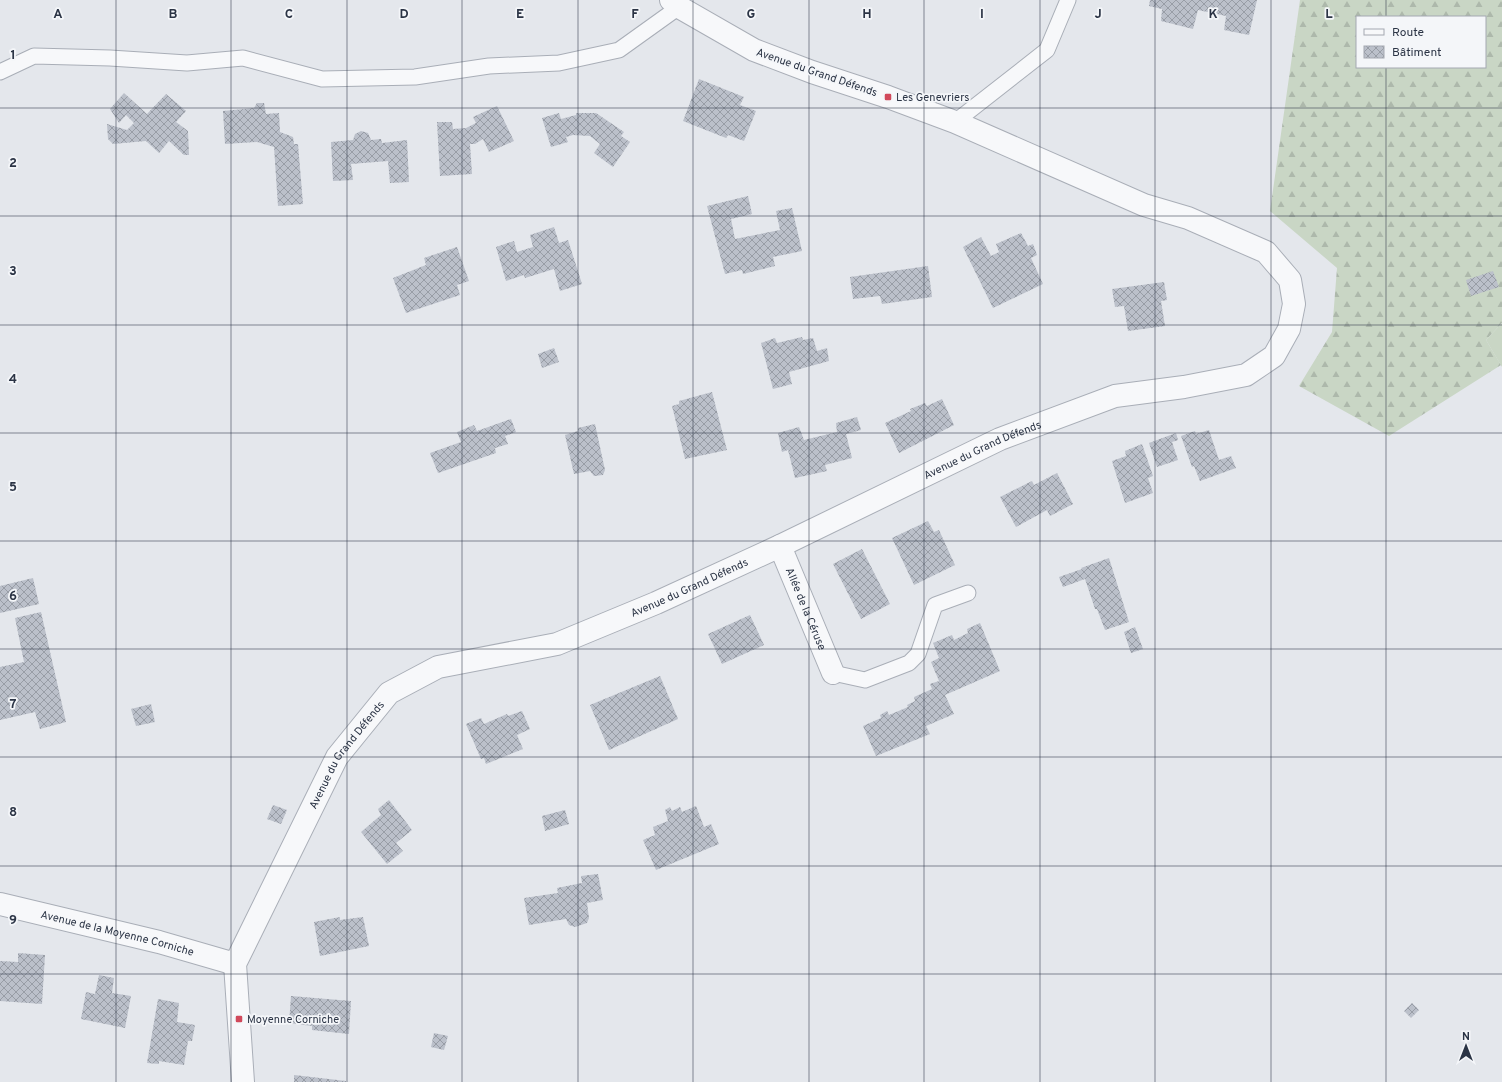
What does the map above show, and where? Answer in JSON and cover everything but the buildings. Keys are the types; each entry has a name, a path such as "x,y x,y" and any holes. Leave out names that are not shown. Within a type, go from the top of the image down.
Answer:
{"street":[{"name":"Avenue du Grand Défends","path":"235,964 337,757 389,693 438,667 557,644 656,603 780,546 1000,439 1115,396 1184,387 1246,375 1274,356 1288,329 1294,304 1290,280 1266,252 1188,218 1144,205 954,122 754,50 674,4"},
{"name":"Allée de la Céruse","path":"780,546 833,672"},
{"name":"Avenue de la Moyenne Corniche","path":"0,904 145,939 235,964"},
{"path":"235,964 243,1082"}],"lane":[{"path":"954,122 1047,50 1068,0"},
{"path":"0,72 34,56 110,58 187,63 243,58 322,79 415,77 489,66 560,63 619,50 674,4"},
{"path":"833,672 865,680 909,663 918,654 935,605 968,593"}],"green space":[{"path":"1300,0 1502,0 1502,323 1486,340 1501,365 1389,436 1299,386 1332,332 1337,268 1270,211"},
{"path":"1502,323 1502,367 1486,340"}],"place":[{"name":"Les Genevriers","path":"888,97"},
{"name":"Moyenne Corniche","path":"239,1019"}]}
